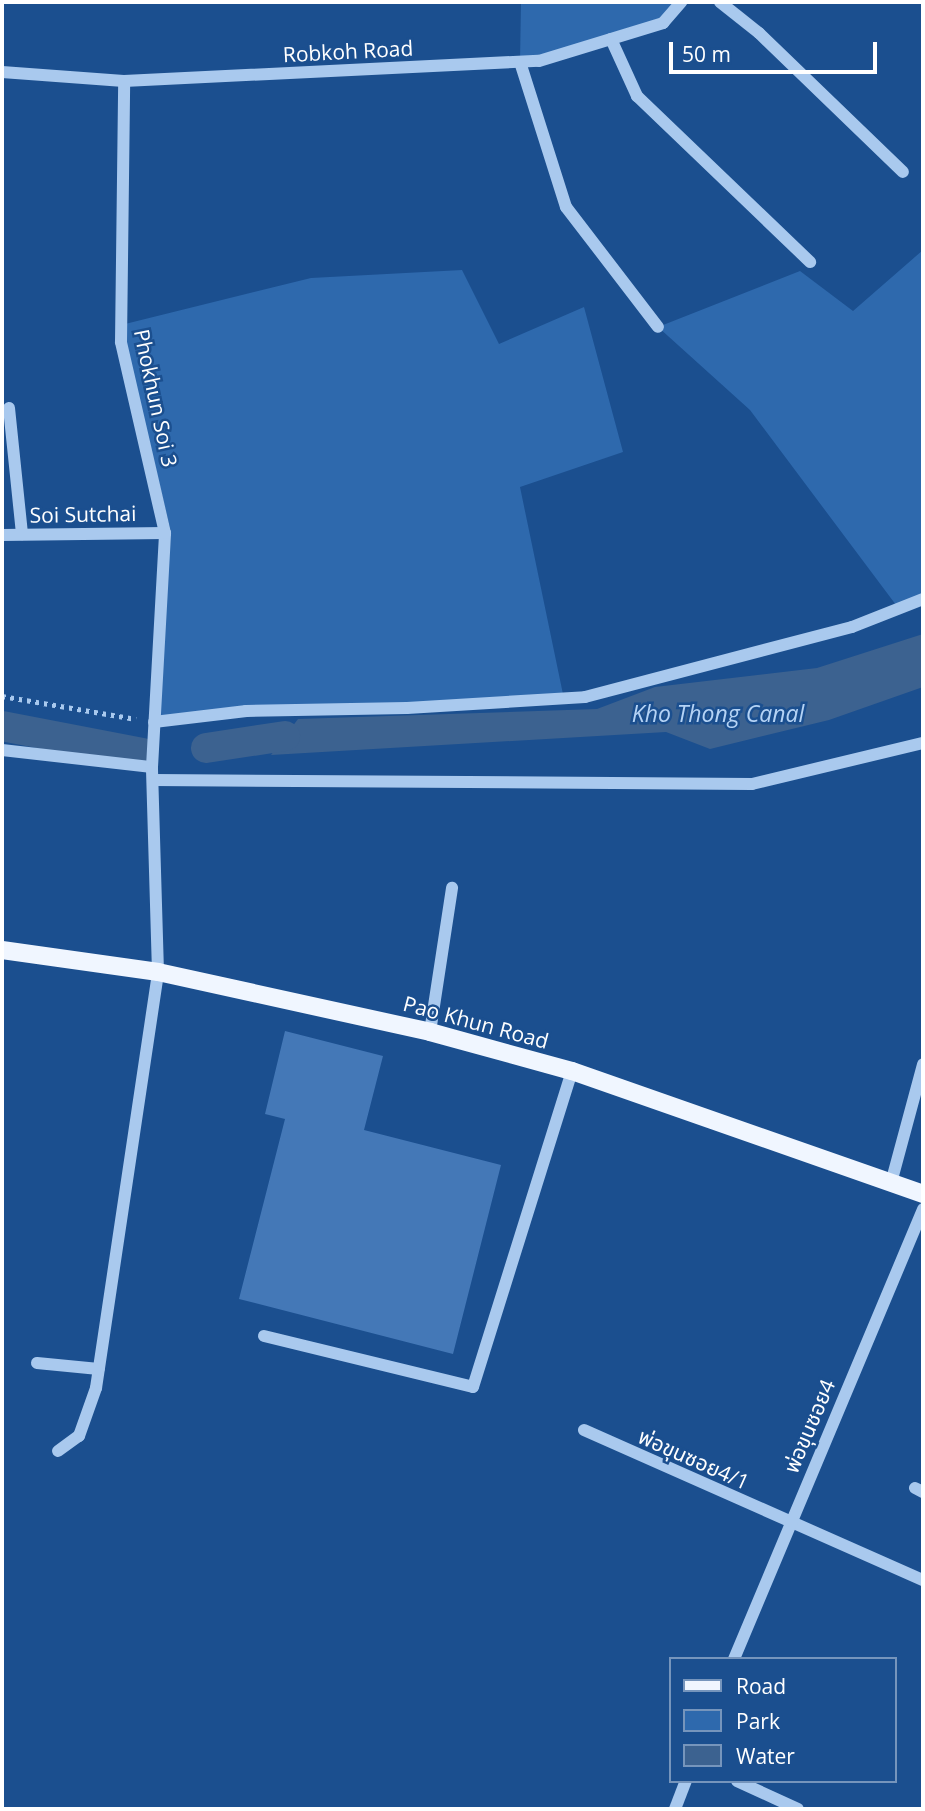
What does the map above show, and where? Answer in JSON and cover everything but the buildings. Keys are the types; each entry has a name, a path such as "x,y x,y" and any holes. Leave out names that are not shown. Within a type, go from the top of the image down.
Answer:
{"main road":[{"name":"Pao Khun Road","path":"2,950 158,972 430,1032 572,1072 923,1194"}],"street":[{"name":"Robkoh Road","path":"2,72 124,80 539,61 663,23 681,2"},
{"path":"720,2 760,33 903,172"},
{"path":"611,39 637,96 810,262"},
{"path":"520,62 566,207 658,327"},
{"name":"Phokhun Soi 3","path":"124,80 121,342 166,533 152,774"},
{"path":"9,408 22,534"},
{"name":"Soi Sutchai","path":"2,535 166,533"},
{"path":"154,722 246,711 407,708 585,697 852,627 923,598"},
{"path":"2,750 152,774 752,784 923,743"},
{"path":"58,1451 79,1436 99,1369 158,972 152,774"},
{"path":"430,1032 452,888"},
{"path":"891,1183 923,1064"},
{"path":"264,1336 473,1387 572,1072"},
{"name":"พ่อขุนซอย4","path":"735,1657 923,1209"},
{"path":"37,1363 99,1369"},
{"name":"พ่อขุนซอย4/1","path":"584,1430 923,1580"},
{"path":"675,1809 685,1783"},
{"path":"741,1783 798,1809"}],"path":[{"path":"2,696 154,722"}],"green space":[{"path":"521,2 681,2 663,23 520,62"},
{"path":"923,250 923,597 899,609 750,410 658,327 800,271 853,311"},
{"path":"462,270 499,344 584,307 623,452 520,487 564,699 157,720 171,532 121,325 311,278"}],"water":[{"name":"Kho Thong Canal","path":"923,634 923,687 829,720 710,749 666,732 271,755 298,719 597,709 655,687 817,668"}],"waterway":[{"name":"Kho Thong Canal","path":"2,726 142,753"},
{"name":"Kho Thong Canal","path":"206,748 285,736"}]}
